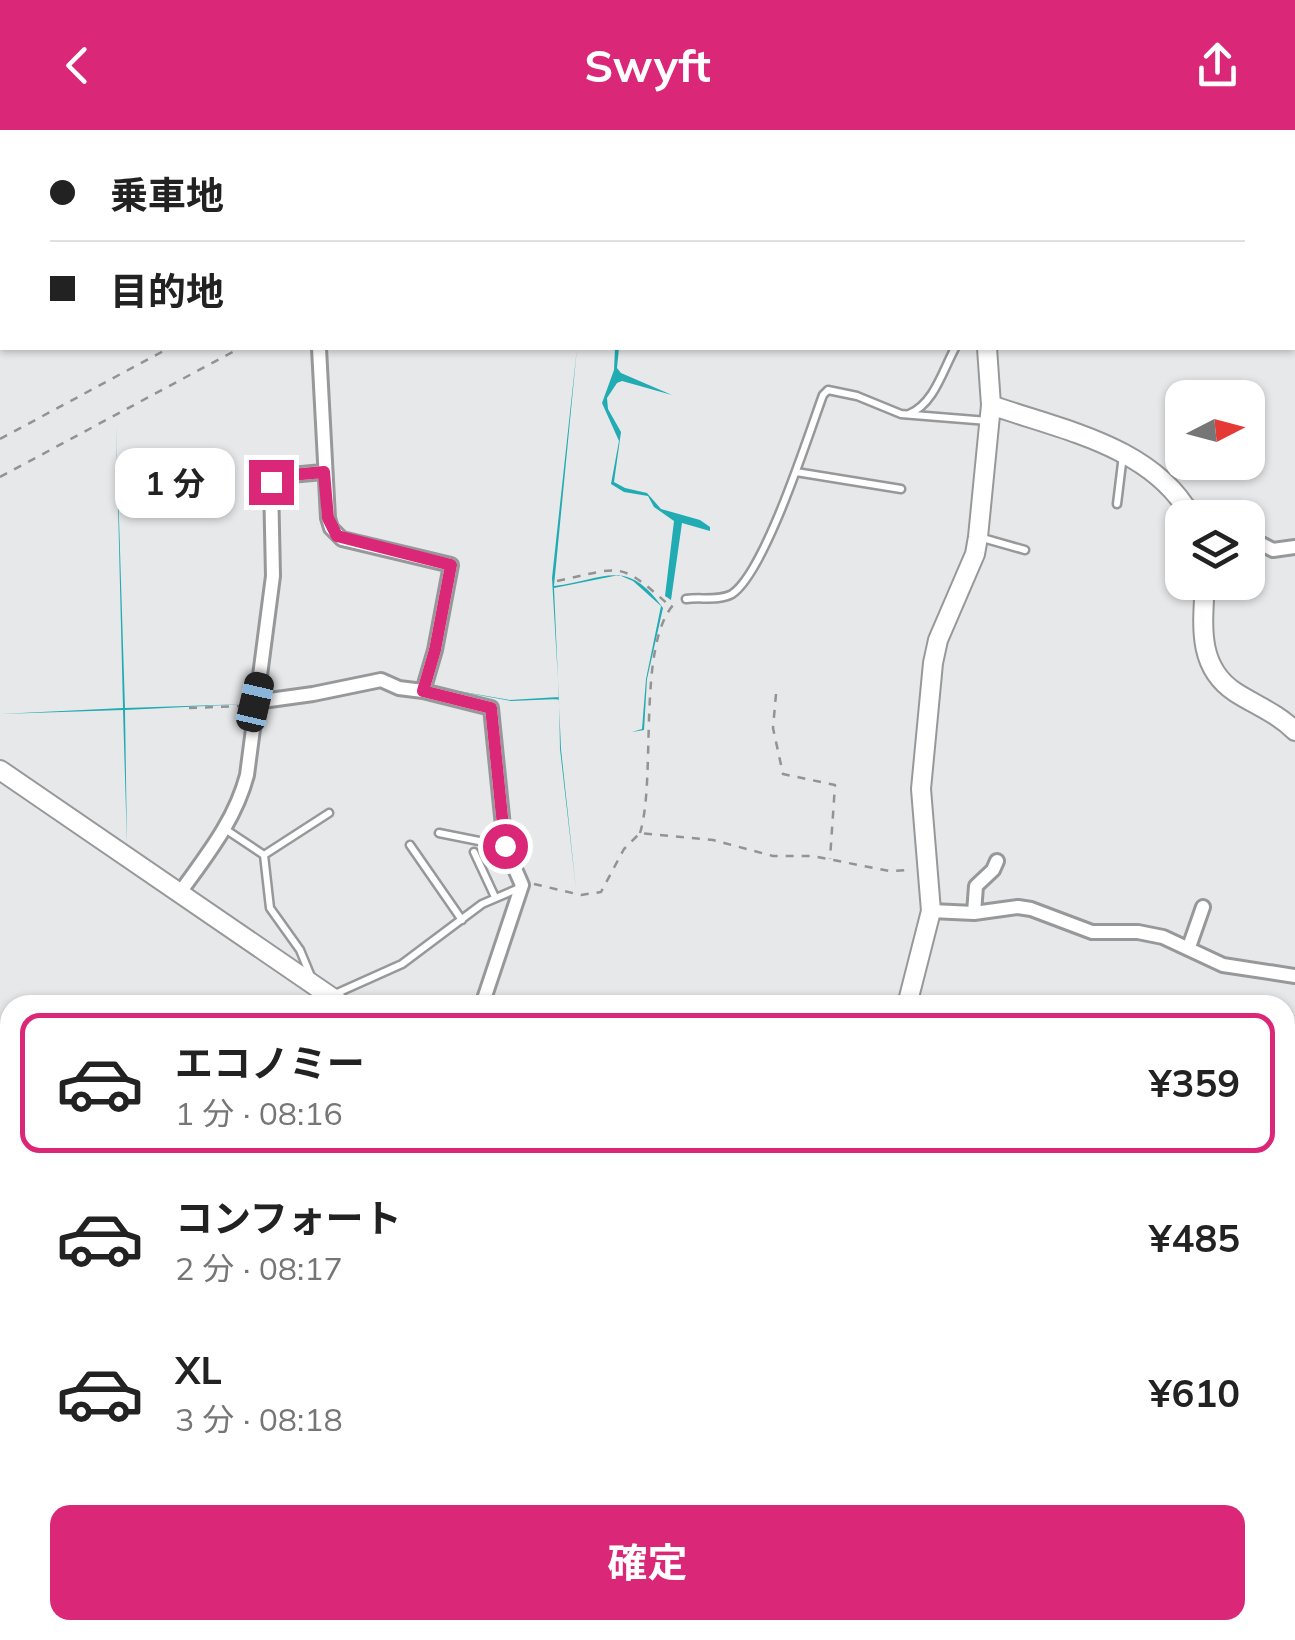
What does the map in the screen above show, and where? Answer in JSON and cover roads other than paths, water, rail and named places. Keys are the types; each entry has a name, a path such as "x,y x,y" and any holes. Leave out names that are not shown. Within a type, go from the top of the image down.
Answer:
{"street":[{"path":"318,350 328,518 337,536 451,565 423,691"},
{"path":"910,995 931,911 922,789 933,663 938,640 975,554 990,413 986,350"},
{"path":"990,413 1123,453 1165,480 1180,500"},
{"path":"179,894 226,829 247,775 250,703 262,671 273,576 271,482 280,476 324,472"},
{"path":"1265,546 1272,550 1295,547"},
{"path":"1204,600 1202,635 1210,667 1232,690 1282,717 1295,730"},
{"path":"250,703 377,680 491,708 505,846 522,885 485,995"},
{"path":"0,770 328,995"},
{"path":"974,913 976,886 997,861"},
{"path":"1188,947 1203,907"},
{"path":"931,911 1032,909 1092,932 1164,936 1222,965 1295,976"}],"lane":[{"path":"907,415 918,410 929,396 954,350"},
{"path":"686,599 725,597 736,590 768,536 828,390 857,396 907,415 990,413"},
{"path":"1117,504 1123,453"},
{"path":"796,472 901,489"},
{"path":"978,536 1025,550"},
{"path":"264,855 329,814"},
{"path":"226,829 264,855 270,908 328,995"},
{"path":"439,834 505,846"},
{"path":"410,845 462,920"},
{"path":"474,852 495,898"},
{"path":"331,995 402,964 495,898 522,885"}]}
